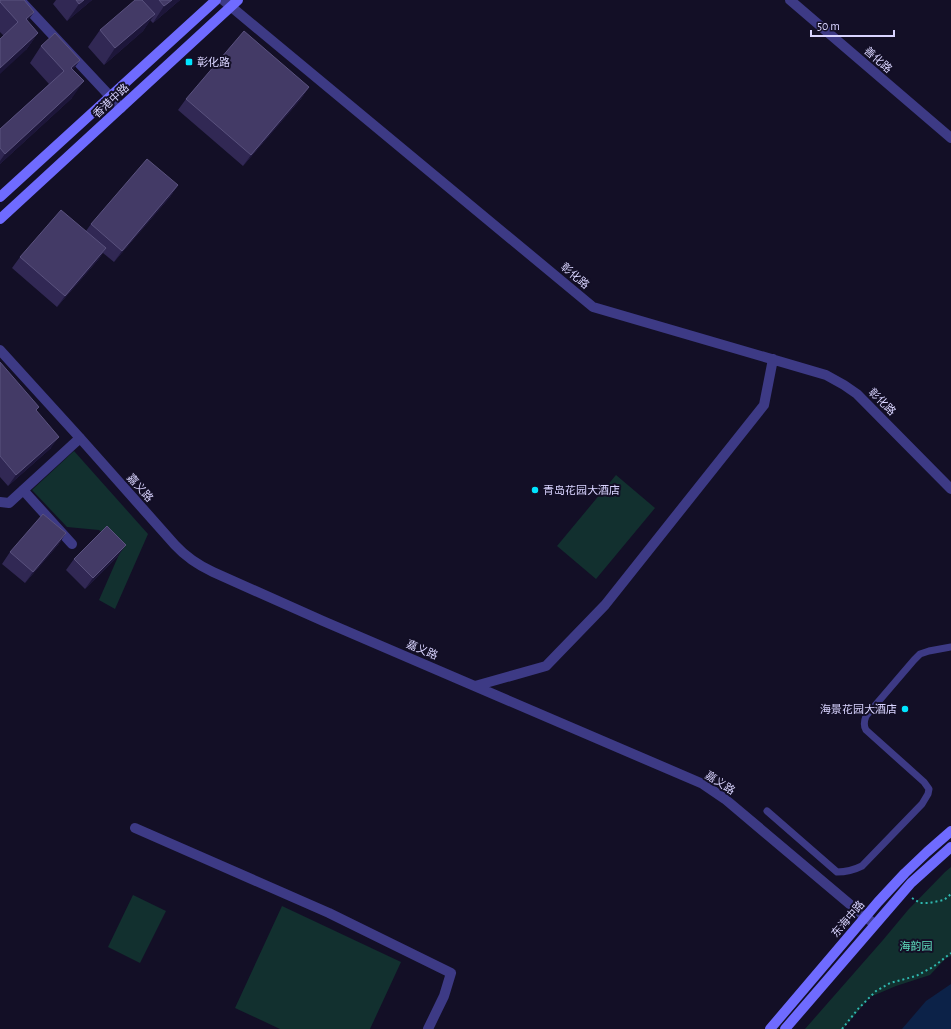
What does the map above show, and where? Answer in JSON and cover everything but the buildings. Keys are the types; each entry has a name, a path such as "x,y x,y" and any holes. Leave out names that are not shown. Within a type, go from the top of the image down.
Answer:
{"main road":[{"name":"香港中路","path":"0,197 216,0"},
{"name":"香港中路","path":"0,219 121,108 231,2"},
{"name":"东海中路","path":"770,1029 865,917 905,873 951,831"},
{"path":"785,1029 902,893 929,866 951,847"}],"street":[{"path":"20,0 121,108"},
{"name":"彰化路","path":"231,2 593,307 826,375 857,394 949,484"},
{"name":"善化路","path":"796,2 951,138"},
{"name":"嘉义路","path":"0,350 175,545 186,556 198,564 310,615 703,784 725,799 875,924"},
{"path":"475,686 546,666 605,605 764,405 773,360"},
{"path":"0,493 4,503 24,490 80,438"},
{"path":"24,490 72,544"},
{"path":"135,828 329,913 451,973 444,996 428,1029"}],"lane":[{"path":"768,811 837,872 856,869 862,866 922,804 928,794 929,789 924,782 866,730 864,727 866,716 920,654 951,647"}],"path":[{"path":"902,893 920,903 944,900 951,894"},
{"path":"842,1029 858,1009 876,991 890,983 916,976 933,967 951,953"}],"green space":[{"path":"74,451 148,534 115,609 99,600 121,550 99,530 67,527 32,490"},
{"path":"616,475 655,508 596,579 557,546"},
{"name":"海韵园","path":"951,867 951,956 945,959 930,975 896,986 870,997 843,1029 805,1029 908,910"},
{"path":"133,895 166,911 140,963 108,947"},
{"path":"282,906 401,962 370,1029 280,1029 235,1008"}],"water":[{"path":"951,984 951,1029 902,1029 926,1001"}],"place":[{"name":"彰化路","path":"189,62"},
{"name":"青岛花园大酒店","path":"535,490"},
{"name":"海景花园大酒店","path":"905,709"}]}
